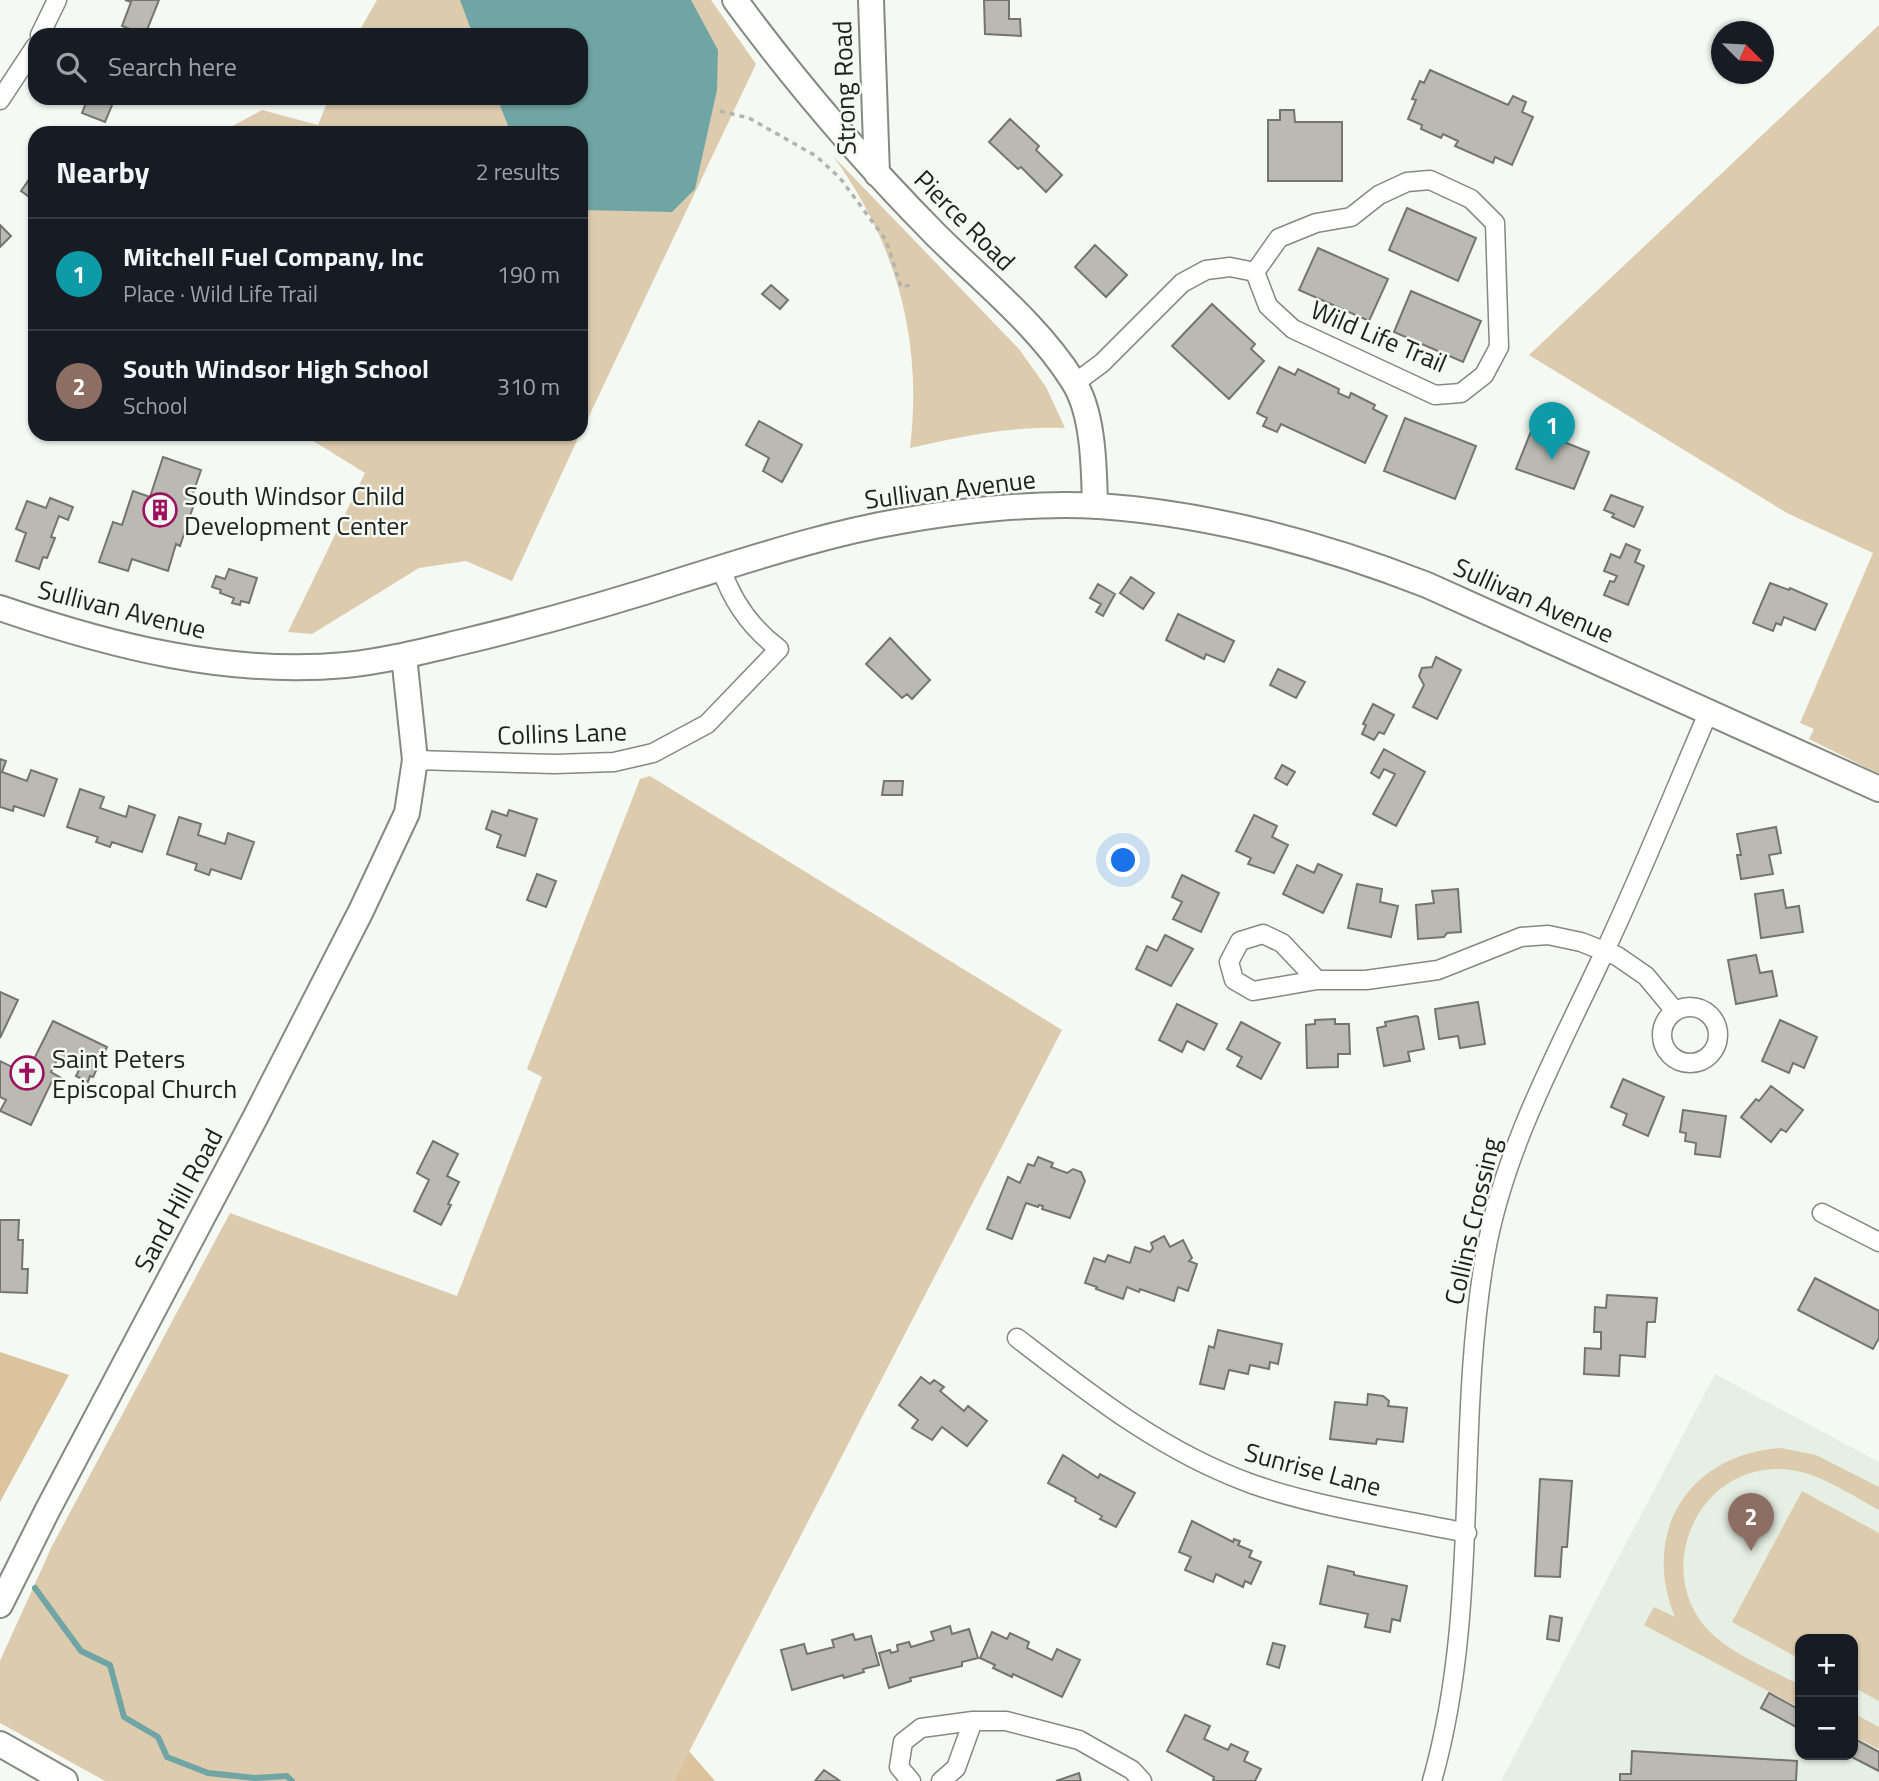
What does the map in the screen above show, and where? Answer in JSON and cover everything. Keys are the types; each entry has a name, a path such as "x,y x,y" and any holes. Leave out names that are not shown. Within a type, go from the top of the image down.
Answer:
{"main road":[{"name":"Pierce Road","path":"735,0 781,63 877,174 1025,322 1075,383 1092,442 1096,506"},
{"name":"Strong Road","path":"871,0 877,174"},
{"name":"Sullivan Avenue","path":"0,608 138,649 198,660 263,666 346,665 404,656 543,623 773,552 901,521 1045,506 1096,506 1204,520 1311,544 1364,561 1427,585 1879,789"},
{"name":"Sand Hill Road","path":"0,1605 256,1116 361,911 407,813 415,760 404,656"},
{"path":"0,1744 65,1781"}],"street":[{"path":"43,28 57,0"},
{"path":"0,100 28,58"},
{"name":"Wild Life Trail","path":"1430,180 1471,199 1495,223 1499,347 1484,375 1461,393 1434,395 1293,329 1268,306 1255,272 1279,238 1316,223 1351,217 1379,195 1407,182 1430,180"},
{"path":"1075,383 1102,363 1182,283 1206,270 1230,267 1255,272"},
{"name":"Collins Lane","path":"415,760 555,764 614,762 653,753 707,724 779,649 764,637 730,594 720,568"},
{"name":"Collins Crossing","path":"1432,1781 1445,1734 1458,1655 1467,1533 1474,1325 1486,1253 1502,1189 1523,1125 1605,951 1709,711"},
{"path":"1317,980 1282,943 1263,934 1240,941 1229,962 1234,980 1253,991 1317,980 1366,979 1438,970 1521,937 1548,935 1581,942 1630,964 1646,976 1675,1011"},
{"path":"1822,1213 1879,1242"},
{"name":"Sunrise Lane","path":"1017,1338 1114,1412 1176,1450 1251,1484 1335,1506 1467,1533"},
{"path":"941,1781 956,1768 973,1721"},
{"path":"911,1781 899,1766 903,1742 921,1728 973,1721 1006,1721 1079,1740 1132,1770 1142,1781"}],"path":[{"path":"720,111 749,118 816,156 840,178 886,240 901,287 915,284"}],"shaded area":[{"path":"377,0 711,0 756,64 588,418 588,126 233,126 262,110 318,125 326,105 588,105 588,28 361,28"},
{"path":"1879,25 1879,774 1809,739 1814,729 1800,723 1873,553 1787,513 1529,355"},
{"path":"833,156 1019,349 1046,387 1065,428 987,433 910,448 912,370 900,295 874,224"},
{"path":"313,441 577,441 512,581 466,561 419,568 312,634 288,632 365,473"},
{"path":"650,776 1062,1030 674,1781 105,1781 0,1723 0,1661 52,1546 230,1213 457,1296 542,1077 527,1069 640,779"},
{"path":"0,1352 69,1375 0,1502"},
{"path":"1715,1374 1879,1462 1879,1781 1501,1781"},
{"path":"1781,1448 1816,1455 1879,1487 1879,1510 1832,1484 1794,1470 1752,1473 1727,1484 1707,1503 1692,1526 1685,1551 1684,1579 1692,1605 1708,1630 1728,1647 1795,1682 1795,1705 1644,1625 1654,1607 1675,1617 1666,1586 1664,1556 1669,1528 1680,1503 1698,1482 1721,1465 1749,1453"},
{"path":"1802,1491 1879,1533 1879,1701 1858,1690 1858,1634 1795,1634 1795,1656 1732,1622"},
{"path":"1858,1716 1879,1727 1879,1749 1858,1738"},
{"path":"689,1751 715,1781 674,1781"}],"water":[{"path":"460,0 691,0 718,50 717,90 695,189 672,212 588,210 588,126 508,126 500,105 588,105 588,28 470,28"}],"building":[{"path":"125,0 159,0 148,28 122,26 131,2"},
{"path":"984,0 1009,0 1009,19 1020,19 1021,36 985,34"},
{"path":"1430,70 1508,105 1513,96 1526,102 1522,112 1533,117 1512,165 1495,157 1493,163 1455,146 1458,141 1443,134 1441,138 1421,129 1422,125 1408,119 1416,100 1412,99 1420,81 1424,83"},
{"path":"85,105 112,105 105,122 82,113"},
{"path":"1280,110 1294,110 1295,122 1342,122 1342,181 1268,181 1268,120 1280,120"},
{"path":"1010,119 1039,146 1036,150 1062,175 1046,192 1021,167 1018,169 989,142"},
{"path":"28,181 28,196 21,191"},
{"path":"1407,208 1476,238 1458,281 1389,250"},
{"path":"0,225 11,236 0,247"},
{"path":"1095,245 1127,275 1106,297 1075,267"},
{"path":"1318,248 1388,279 1369,321 1299,290"},
{"path":"771,285 788,300 780,309 762,294"},
{"path":"1411,291 1481,321 1463,362 1394,332"},
{"path":"1212,304 1255,344 1251,349 1264,361 1229,399 1172,346"},
{"path":"1279,367 1295,375 1298,369 1339,389 1338,393 1349,398 1351,393 1375,405 1373,409 1387,416 1365,463 1281,424 1277,432 1263,426 1267,418 1257,413"},
{"path":"1405,418 1476,446 1455,499 1384,471"},
{"path":"759,421 802,445 782,482 763,471 769,458 746,445"},
{"path":"1532,429 1589,452 1574,489 1516,469"},
{"name":"South Windsor Child Development Center","path":"163,457 201,470 192,496 196,498 180,546 176,544 168,571 132,559 128,571 99,562 113,522 122,525 133,491 150,497"},
{"path":"1611,495 1643,507 1634,527 1612,517 1614,514 1604,510"},
{"path":"50,498 73,507 68,520 59,516 51,537 55,538 39,569 16,561 26,533 16,529 27,501 46,508"},
{"path":"1626,544 1640,550 1635,562 1644,566 1628,605 1604,595 1610,581 1614,582 1617,576 1604,571 1611,554 1620,558"},
{"path":"229,569 257,578 249,603 232,603 234,598 212,587 216,576 225,579"},
{"path":"1131,577 1154,593 1143,609 1120,593"},
{"path":"1770,583 1789,590 1790,588 1827,604 1815,630 1784,617 1781,625 1776,623 1773,631 1753,623"},
{"path":"1098,584 1115,594 1103,616 1096,612 1101,604 1090,598"},
{"path":"1178,614 1234,641 1224,662 1206,654 1204,659 1166,640"},
{"path":"890,638 930,680 912,699 907,694 902,698 866,664"},
{"path":"1436,657 1461,670 1437,719 1413,707 1424,685 1419,676 1422,668 1432,667"},
{"path":"1278,669 1305,682 1296,698 1270,685"},
{"path":"1373,704 1394,715 1384,734 1379,732 1374,740 1362,734 1366,725 1363,724"},
{"path":"1384,749 1425,772 1396,826 1373,814 1395,774 1384,769 1379,778 1371,773"},
{"path":"0,759 6,761 2,772 27,781 31,770 57,779 44,816 14,806 13,811 0,807"},
{"path":"1282,765 1295,772 1287,785 1275,778"},
{"path":"884,781 903,781 902,795 882,795"},
{"path":"80,789 104,797 100,808 126,817 129,806 155,815 142,852 112,842 110,847 96,842 98,837 67,827"},
{"path":"509,810 537,819 525,856 497,847 501,835 486,829 492,811 507,816"},
{"path":"1254,815 1277,826 1272,837 1288,845 1274,873 1248,864 1251,858 1236,851"},
{"path":"179,817 201,824 198,835 225,844 228,833 254,842 241,879 211,869 209,875 195,870 197,864 167,854"},
{"path":"1776,827 1781,853 1769,855 1773,874 1741,879 1737,855 1741,855 1737,834"},
{"path":"1318,864 1342,875 1323,913 1283,894 1297,865 1314,873"},
{"path":"537,874 556,881 546,907 527,900"},
{"path":"1182,875 1219,893 1201,932 1173,919 1182,902 1172,897"},
{"path":"1357,884 1382,889 1380,902 1398,906 1391,937 1348,928"},
{"path":"1458,889 1461,932 1447,933 1444,937 1418,939 1416,905 1434,903 1432,891"},
{"path":"1783,890 1786,908 1799,906 1803,932 1761,938 1755,894"},
{"path":"1165,935 1193,949 1171,986 1136,969 1147,946 1157,951"},
{"path":"1756,955 1760,973 1772,971 1777,996 1736,1004 1728,960"},
{"name":"Saint Peters Episcopal Church","path":"0,992 18,1000 0,1038"},
{"path":"1478,1002 1485,1044 1460,1048 1458,1036 1439,1039 1435,1009"},
{"path":"1177,1004 1217,1024 1204,1050 1187,1041 1182,1052 1159,1040"},
{"path":"1416,1016 1424,1049 1408,1052 1410,1061 1384,1066 1377,1028 1386,1026 1385,1022"},
{"path":"1335,1019 1335,1024 1349,1024 1350,1054 1338,1054 1338,1067 1307,1068 1306,1025 1315,1024 1315,1020"},
{"path":"1780,1020 1817,1037 1804,1068 1793,1063 1789,1073 1762,1061"},
{"name":"Saint Peters Episcopal Church","path":"53,1021 107,1047 88,1082 76,1076 79,1070 57,1060 51,1072 61,1078 58,1084 52,1081 31,1125 0,1111 6,1100 0,1097 0,1061 20,1071 26,1058 33,1061"},
{"path":"1241,1022 1280,1043 1261,1079 1237,1066 1242,1057 1227,1049"},
{"path":"1623,1079 1664,1097 1648,1136 1623,1125 1627,1114 1611,1107"},
{"path":"1771,1086 1803,1110 1786,1132 1781,1129 1771,1142 1741,1117"},
{"path":"1683,1110 1726,1116 1720,1157 1695,1154 1696,1143 1685,1141 1686,1133 1680,1132"},
{"path":"433,1141 458,1154 447,1176 459,1182 441,1225 414,1211 429,1180 417,1173"},
{"path":"1038,1157 1053,1163 1051,1167 1067,1173 1073,1169 1081,1172 1085,1181 1070,1218 1042,1209 1043,1206 1026,1203 1012,1239 987,1229 1008,1177 1020,1183 1028,1164 1034,1166"},
{"path":"0,1220 19,1220 18,1240 23,1240 22,1269 28,1269 27,1293 0,1292"},
{"path":"1164,1236 1170,1247 1183,1240 1192,1258 1189,1261 1197,1264 1188,1291 1178,1287 1174,1301 1127,1287 1123,1299 1085,1283 1094,1258 1105,1262 1108,1255 1130,1263 1135,1247 1150,1252 1153,1248 1151,1243"},
{"path":"1815,1278 1879,1311 1879,1338 1873,1349 1798,1310"},
{"path":"1607,1295 1657,1298 1655,1322 1647,1322 1645,1357 1620,1355 1619,1376 1584,1374 1585,1348 1601,1349 1601,1332 1594,1332 1595,1307 1606,1308"},
{"path":"1218,1330 1282,1344 1278,1364 1270,1362 1269,1369 1250,1365 1248,1374 1229,1370 1224,1389 1200,1384 1209,1346 1214,1348"},
{"path":"921,1377 930,1384 934,1380 944,1387 940,1391 964,1411 968,1406 987,1421 967,1446 942,1427 932,1440 912,1428 918,1420 899,1405"},
{"path":"1368,1394 1383,1396 1389,1401 1388,1406 1407,1408 1403,1442 1377,1439 1376,1444 1330,1439 1335,1402 1367,1405"},
{"path":"1063,1455 1098,1478 1100,1474 1135,1493 1116,1527 1075,1501 1076,1498 1048,1483"},
{"path":"1540,1479 1572,1481 1567,1547 1562,1547 1560,1577 1535,1576"},
{"path":"1192,1521 1233,1542 1234,1539 1240,1541 1238,1545 1252,1551 1249,1557 1261,1562 1251,1584 1245,1581 1243,1587 1216,1574 1213,1582 1185,1570 1191,1557 1179,1552"},
{"path":"1328,1566 1354,1572 1354,1575 1407,1586 1400,1621 1392,1619 1390,1632 1365,1627 1368,1614 1320,1604"},
{"path":"1550,1616 1562,1618 1559,1641 1547,1639"},
{"path":"950,1626 952,1634 969,1629 978,1658 962,1662 962,1666 910,1678 911,1681 889,1688 879,1653 898,1651 897,1645 909,1642 911,1647 934,1640 931,1632"},
{"path":"992,1632 1007,1639 1010,1633 1029,1642 1027,1648 1052,1660 1057,1649 1080,1660 1062,1697 1013,1674 1012,1677 993,1668 995,1665 980,1658"},
{"path":"853,1634 855,1640 871,1636 879,1665 844,1678 843,1675 792,1690 781,1650 804,1644 807,1654 834,1647 832,1640"},
{"path":"1273,1643 1285,1646 1279,1668 1267,1664"},
{"path":"1769,1693 1795,1707 1795,1726 1761,1708"},
{"path":"1185,1715 1210,1726 1204,1739 1228,1750 1231,1744 1248,1752 1244,1761 1261,1769 1255,1781 1215,1781 1214,1777 1167,1751"},
{"path":"1858,1741 1879,1752 1879,1771 1858,1760"},
{"path":"1632,1751 1797,1761 1796,1781 1620,1781 1620,1774 1631,1774"},
{"path":"824,1770 840,1781 815,1781"},
{"path":"1079,1773 1081,1781 1056,1781"}],"waterway":[{"path":"35,1588 81,1651 110,1665 124,1717 158,1737 167,1757 208,1773 255,1778 287,1776 292,1781"}],"place":[{"name":"Mitchell Fuel Company, Inc","path":"1552,460"},
{"name":"South Windsor Child Development Center","path":"160,510"},
{"name":"Saint Peters Episcopal Church","path":"27,1073"},
{"name":"South Windsor High School","path":"1751,1551"}]}
